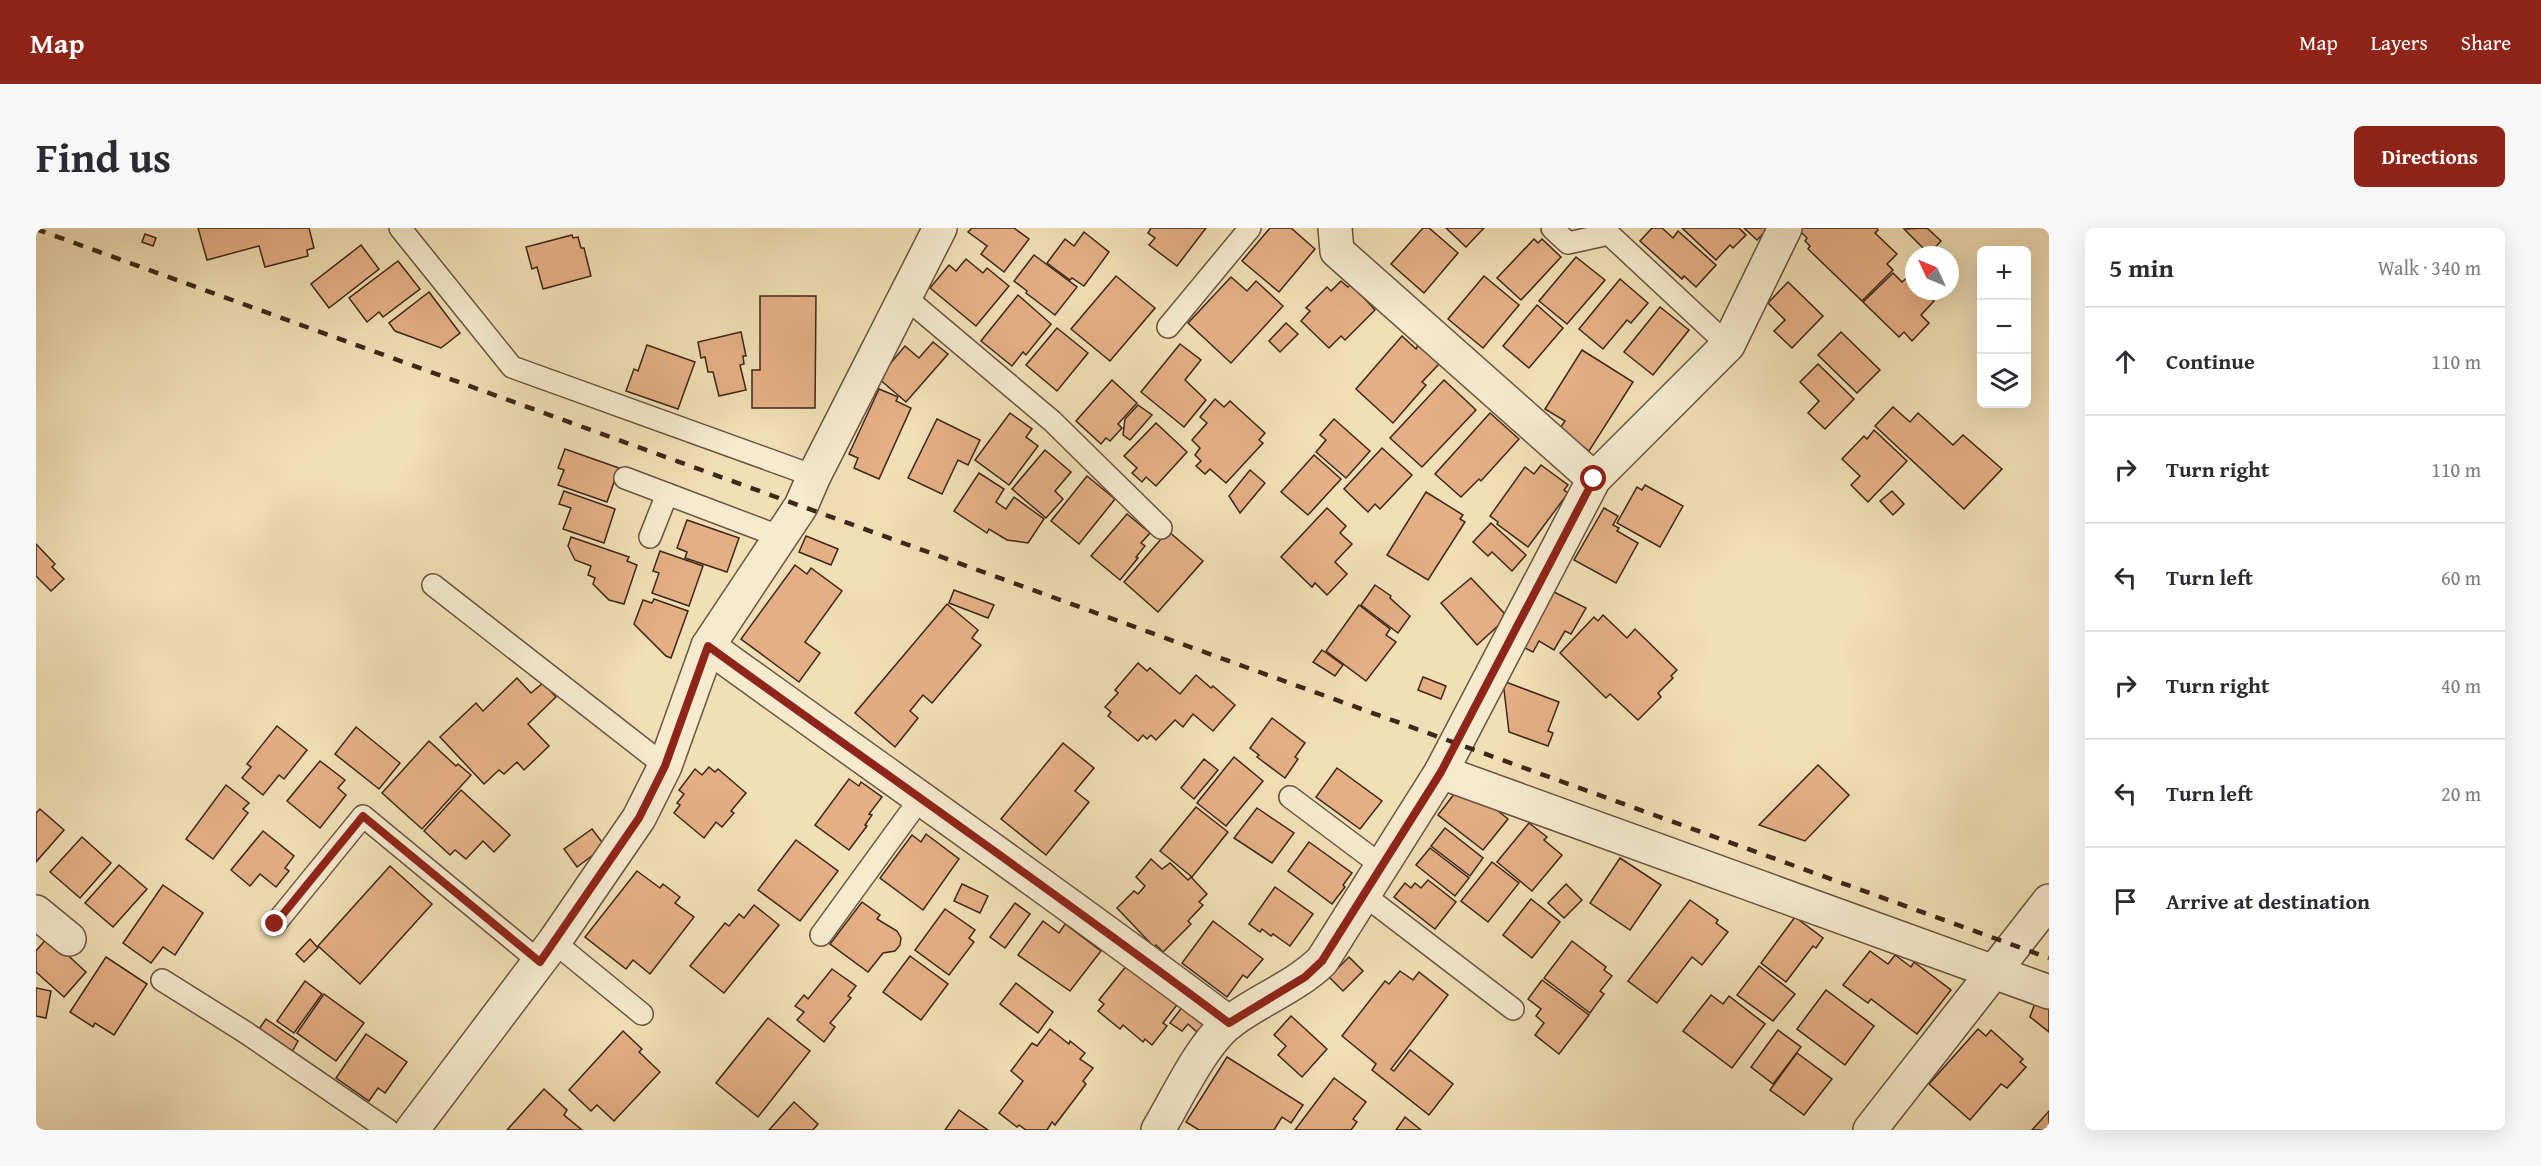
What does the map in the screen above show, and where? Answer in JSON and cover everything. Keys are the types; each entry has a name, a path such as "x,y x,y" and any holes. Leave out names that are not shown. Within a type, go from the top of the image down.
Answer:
{"street":[{"path":"427,1125 639,818 665,766 708,646 801,506 940,228"},
{"path":"1335,228 1337,251 1594,479"},
{"path":"1158,1130 1211,1041 1229,1023 1305,977 1322,961 1441,772 1594,479 1728,345 1785,228"},
{"path":"708,646 1077,909 1229,1023"},
{"path":"1441,772 2049,992"},
{"path":"1870,1130 2049,901"},
{"path":"36,912 69,939"}],"lane":[{"path":"400,228 512,367 814,476"},
{"path":"1168,327 1250,228"},
{"path":"1552,228 1568,243 1609,234 1728,345"},
{"path":"905,297 1052,421 1161,528"},
{"path":"624,478 781,537"},
{"path":"650,537 666,494"},
{"path":"433,585 665,766"},
{"path":"1290,796 1382,866"},
{"path":"821,935 920,799"},
{"path":"275,924 363,816 547,952 642,1014"},
{"path":"1364,894 1513,1009"},
{"path":"162,980 245,1032 388,1130"}],"building":[{"path":"198,228 309,228 314,248 307,250 308,256 265,267 259,246 207,260"},
{"path":"972,228 1014,228 1029,239 1004,272 981,254 987,246 968,232"},
{"path":"1151,228 1206,228 1177,266 1149,245 1155,238 1148,233"},
{"path":"1270,228 1291,228 1315,249 1279,292 1242,261"},
{"path":"1423,228 1429,228 1458,253 1424,293 1391,264"},
{"path":"1446,228 1484,228 1466,247"},
{"path":"1652,228 1662,228 1673,238 1678,231 1716,265 1696,287 1684,276 1682,279 1640,241"},
{"path":"1682,228 1739,228 1746,235 1733,248 1730,245 1716,260"},
{"path":"1744,228 1765,228 1767,230 1757,240"},
{"path":"1803,228 1877,228 1875,233 1897,254 1887,264 1893,270 1862,301 1808,249 1810,246 1805,241 1807,238 1800,231"},
{"path":"1927,228 1941,241 1936,246 1921,246 1904,229"},
{"path":"1084,232 1109,252 1084,286 1072,278 1070,280 1047,263 1065,239 1074,246"},
{"path":"145,234 156,238 153,246 142,242"},
{"path":"572,235 573,238 578,237 581,248 584,248 591,276 543,289 537,267 532,269 526,247"},
{"path":"1534,239 1538,243 1542,239 1561,257 1521,300 1497,278"},
{"path":"361,245 379,269 329,308 311,284"},
{"path":"1034,255 1077,287 1055,315 1014,281"},
{"path":"1576,257 1605,280 1567,324 1539,301"},
{"path":"966,259 983,273 987,268 1009,286 976,326 930,288 949,265 956,271"},
{"path":"398,261 420,289 383,317 379,312 367,322 349,298"},
{"path":"1893,273 1902,282 1905,279 1905,300 1934,301 1921,315 1929,323 1912,341 1904,332 1899,337 1863,302"},
{"path":"1116,276 1155,308 1110,361 1071,329"},
{"path":"1484,276 1519,305 1483,348 1448,319"},
{"path":"1231,277 1247,291 1256,281 1283,306 1231,363 1188,323"},
{"path":"1620,279 1648,303 1631,323 1627,320 1603,349 1579,329"},
{"path":"1341,281 1348,287 1351,284 1375,310 1345,340 1341,336 1329,348 1301,321 1310,311 1306,308 1327,287 1331,291"},
{"path":"1788,282 1823,316 1792,348 1774,331 1785,320 1768,303"},
{"path":"429,292 460,333 441,348 395,331 389,323"},
{"path":"1018,295 1051,324 1026,355 1023,352 1012,366 981,341"},
{"path":"760,296 816,296 815,408 752,408 752,370 760,370"},
{"path":"1537,305 1563,328 1529,368 1503,346"},
{"path":"1660,307 1689,330 1653,375 1624,352"},
{"path":"1286,323 1298,334 1280,352 1269,341"},
{"path":"1057,328 1088,353 1057,391 1026,365"},
{"path":"741,332 746,356 743,356 744,364 740,365 746,390 719,396 713,372 708,372 705,357 701,358 698,342"},
{"path":"1841,332 1880,370 1857,393 1818,355"},
{"path":"1402,336 1416,349 1418,345 1439,364 1422,382 1426,385 1393,423 1356,389"},
{"path":"933,342 948,354 906,402 878,378 905,346 919,358"},
{"path":"1180,344 1201,360 1185,380 1206,400 1184,427 1141,392"},
{"path":"647,345 695,362 678,409 626,391 634,369 638,371"},
{"path":"1582,350 1633,382 1589,451 1558,431 1565,421 1545,409"},
{"path":"1818,364 1854,399 1825,429 1808,413 1819,401 1800,382"},
{"path":"1112,380 1137,403 1118,424 1122,428 1110,441 1106,438 1101,444 1076,421"},
{"path":"1444,380 1476,410 1422,467 1390,438"},
{"path":"879,389 898,397 896,401 911,408 879,479 854,468 858,458 849,454"},
{"path":"1215,399 1224,407 1230,401 1265,433 1259,440 1263,443 1226,483 1210,469 1205,474 1196,466 1201,461 1195,455 1200,448 1192,440 1207,423 1200,417"},
{"path":"1138,405 1152,415 1130,440 1123,435 1125,419"},
{"path":"1893,407 1910,422 1918,413 1953,445 1963,435 2002,469 1964,509 1875,426"},
{"path":"1010,413 1032,429 1026,437 1038,446 1009,485 975,460"},
{"path":"1490,413 1519,439 1481,481 1479,479 1461,497 1435,474"},
{"path":"937,419 980,440 968,465 958,460 942,494 908,478"},
{"path":"1334,419 1370,451 1346,478 1316,452 1326,440 1320,435"},
{"path":"1156,423 1187,452 1156,486 1146,477 1142,482 1132,473 1137,468 1124,456"},
{"path":"1874,430 1907,461 1868,502 1851,485 1860,476 1842,459 1864,436 1867,439"},
{"path":"1382,448 1412,475 1380,509 1375,504 1368,512 1344,489"},
{"path":"565,449 619,468 607,502 558,485 564,470 558,468"},
{"path":"1045,450 1071,472 1055,491 1063,499 1046,518 1012,489"},
{"path":"1314,455 1341,479 1308,515 1281,492"},
{"path":"1541,465 1568,485 1564,490 1568,493 1528,547 1490,516 1525,467 1534,474"},
{"path":"1250,470 1265,483 1240,513 1229,496"},
{"path":"979,473 1004,489 996,502 1006,509 1014,497 1044,519 1028,543 1007,540 989,529 987,533 954,511"},
{"path":"1087,476 1115,499 1079,544 1051,521"},
{"path":"1645,485 1683,506 1660,547 1617,523 1637,487 1642,490"},
{"path":"564,491 615,509 604,543 563,529 571,508 559,504"},
{"path":"1892,491 1904,504 1893,515 1880,501"},
{"path":"1426,492 1463,515 1460,519 1465,522 1428,580 1387,555"},
{"path":"1327,508 1346,526 1340,533 1352,544 1335,562 1347,574 1327,595 1315,583 1312,587 1281,557"},
{"path":"1604,508 1618,516 1613,525 1619,528 1617,531 1638,543 1616,583 1574,560"},
{"path":"1127,514 1150,533 1141,543 1145,546 1136,557 1138,558 1120,580 1091,556"},
{"path":"687,520 739,538 727,572 685,558 687,552 677,548"},
{"path":"1491,523 1526,555 1512,571 1492,552 1488,556 1473,542"},
{"path":"1168,531 1203,561 1158,612 1124,582"},
{"path":"806,536 838,549 831,565 799,552"},
{"path":"571,537 629,557 627,561 637,565 624,604 609,600 593,584 595,578 588,575 591,566 575,560 568,546"},
{"path":"36,544 55,564 52,567 64,579 51,591 36,576"},
{"path":"660,551 703,566 689,606 652,593 659,573 653,571"},
{"path":"795,565 807,574 811,568 842,591 805,642 820,653 799,682 741,639"},
{"path":"1471,578 1504,613 1501,623 1477,645 1441,603"},
{"path":"1375,585 1391,596 1390,598 1410,616 1398,633 1361,605"},
{"path":"954,590 994,605 988,618 949,603"},
{"path":"1552,591 1586,608 1571,634 1565,631 1554,650 1539,641 1533,652 1523,647"},
{"path":"654,599 688,611 671,658 666,656 634,624 643,600 652,603"},
{"path":"947,604 978,630 972,638 981,645 932,703 923,695 910,711 918,718 895,747 855,713"},
{"path":"1359,605 1390,629 1386,635 1396,642 1366,681 1326,651"},
{"path":"1603,615 1627,638 1635,629 1677,670 1671,676 1673,678 1658,693 1661,697 1638,720 1610,694 1606,698 1560,653 1594,617 1598,621"},
{"path":"1322,650 1343,665 1335,676 1313,662"},
{"path":"1138,663 1147,671 1150,668 1180,694 1196,675 1235,705 1213,731 1193,714 1183,727 1175,720 1156,740 1151,735 1147,739 1143,735 1138,741 1108,716 1111,712 1105,707 1118,693 1115,690"},
{"path":"1423,677 1446,686 1441,699 1418,690"},
{"path":"517,678 531,693 543,683 556,697 528,724 549,746 524,770 517,762 504,774 499,770 484,784 440,737 476,703 483,711"},
{"path":"1503,681 1559,702 1548,731 1553,733 1548,746 1509,732"},
{"path":"1272,718 1305,743 1295,757 1298,759 1285,778 1257,757 1259,755 1250,748"},
{"path":"277,726 307,750 284,779 279,775 263,795 242,778 251,767 247,764"},
{"path":"356,727 400,763 379,789 335,754"},
{"path":"429,741 456,766 458,764 471,775 422,829 382,793"},
{"path":"1063,743 1094,768 1075,791 1089,802 1046,855 1001,819"},
{"path":"1234,757 1263,781 1226,826 1197,803"},
{"path":"1204,759 1218,770 1194,799 1181,788"},
{"path":"320,761 345,780 338,788 346,795 320,828 287,801"},
{"path":"1818,765 1849,795 1805,841 1759,825"},
{"path":"709,767 715,772 718,769 746,793 731,811 734,813 722,827 716,822 704,838 674,813 680,805 677,803 684,794 679,790 695,769 702,775"},
{"path":"1337,768 1382,801 1360,829 1316,797"},
{"path":"849,779 859,786 861,782 882,797 869,814 872,815 865,825 867,826 849,850 815,825"},
{"path":"226,785 249,803 243,809 248,813 213,859 186,839"},
{"path":"461,790 510,835 494,852 483,841 466,859 455,850 450,855 424,831"},
{"path":"1455,793 1489,804 1508,819 1483,850 1438,815"},
{"path":"1196,807 1228,832 1192,877 1160,851"},
{"path":"1257,808 1294,833 1272,863 1234,838"},
{"path":"40,809 64,830 36,862 36,813"},
{"path":"1529,823 1547,837 1544,840 1562,855 1532,891 1497,862"},
{"path":"1445,828 1483,858 1470,876 1431,846"},
{"path":"592,829 605,846 577,867 564,849"},
{"path":"263,831 294,856 285,868 289,871 276,887 260,874 250,886 231,870"},
{"path":"926,834 959,859 923,910 880,878 912,835 921,842"},
{"path":"82,837 111,863 80,898 50,872"},
{"path":"796,840 838,871 800,921 758,890"},
{"path":"1309,842 1352,873 1332,904 1288,871"},
{"path":"1430,848 1469,878 1455,896 1416,865"},
{"path":"1620,858 1661,885 1630,930 1590,903"},
{"path":"1151,859 1162,869 1170,863 1188,880 1191,877 1207,894 1199,902 1203,905 1188,921 1191,924 1163,952 1156,945 1154,947 1117,908 1134,891 1138,894 1145,886 1136,877"},
{"path":"1492,862 1519,883 1488,922 1461,901"},
{"path":"119,865 147,889 113,927 85,903"},
{"path":"390,866 432,904 360,984 318,946"},
{"path":"637,871 660,888 663,884 680,897 675,903 694,917 650,974 633,960 626,969 585,937"},
{"path":"1428,880 1456,902 1435,929 1394,897 1405,883 1411,888 1415,883 1421,888"},
{"path":"962,884 988,896 980,913 954,901"},
{"path":"1566,884 1582,900 1564,918 1548,903"},
{"path":"163,885 203,913 175,955 163,947 151,963 123,943"},
{"path":"1275,887 1313,914 1290,946 1273,934 1271,936 1262,929 1260,932 1249,924"},
{"path":"1531,899 1560,922 1532,958 1503,935"},
{"path":"1690,900 1718,920 1716,923 1728,932 1702,965 1692,957 1657,1003 1628,981"},
{"path":"862,902 880,915 877,919 897,931 901,938 900,945 895,951 883,953 868,972 830,944"},
{"path":"1015,903 1030,914 1005,948 990,937"},
{"path":"754,905 779,925 724,993 690,966 725,923 729,926 739,914 744,918"},
{"path":"945,909 975,930 969,938 974,942 949,975 915,950"},
{"path":"1795,917 1823,938 1816,948 1813,946 1786,982 1761,963"},
{"path":"1043,921 1059,933 1065,924 1101,951 1070,991 1018,955"},
{"path":"1213,921 1263,959 1247,978 1243,975 1227,997 1182,963"},
{"path":"48,937 86,972 64,997 36,972 36,951"},
{"path":"310,939 318,948 304,962 296,954"},
{"path":"1572,941 1606,967 1604,970 1612,976 1600,991 1604,994 1590,1013 1544,978"},
{"path":"1870,951 1888,964 1895,955 1911,967 1914,962 1951,990 1917,1034 1871,999 1868,1003 1843,985"},
{"path":"910,956 948,984 921,1020 883,992"},
{"path":"106,957 147,984 114,1035 95,1023 93,1027 70,1012"},
{"path":"1349,957 1363,971 1343,991 1329,977"},
{"path":"1127,965 1180,1001 1163,1023 1167,1026 1152,1045 1145,1039 1143,1042 1123,1025 1120,1029 1098,1011 1104,1004 1099,1000"},
{"path":"1759,966 1795,994 1773,1021 1737,995"},
{"path":"832,969 856,986 848,996 851,998 830,1023 835,1027 824,1042 797,1020 804,1012 795,1006 804,995 808,999"},
{"path":"1400,971 1413,980 1419,972 1448,995 1391,1069 1394,1071 1410,1050 1453,1084 1429,1115 1372,1070 1376,1064 1342,1036 1385,981 1389,984"},
{"path":"1542,980 1589,1015 1559,1054 1535,1035 1544,1023 1536,1016 1541,1009 1528,999"},
{"path":"305,981 322,994 294,1033 277,1021"},
{"path":"1016,983 1053,1012 1038,1033 1000,1004"},
{"path":"36,988 51,991 46,1018 36,1016"},
{"path":"1826,990 1874,1026 1845,1065 1797,1029"},
{"path":"324,994 364,1023 336,1061 297,1033"},
{"path":"1711,995 1723,1004 1729,996 1765,1024 1732,1068 1683,1031"},
{"path":"1187,1001 1210,1020 1199,1034 1188,1024 1182,1031 1170,1023"},
{"path":"2035,1003 2049,1009 2049,1032 2030,1017"},
{"path":"1291,1016 1327,1049 1302,1077 1278,1055 1286,1046 1274,1035"},
{"path":"768,1018 810,1051 758,1117 716,1083"},
{"path":"266,1019 298,1041 292,1052 259,1029"},
{"path":"1050,1029 1085,1053 1080,1059 1093,1068 1083,1081 1086,1084 1055,1125 1052,1122 1047,1130 1026,1130 1019,1125 1017,1127 999,1113 1023,1081 1011,1071 1032,1043 1037,1046"},
{"path":"1978,1029 1986,1036 1991,1030 2023,1059 2020,1062 2026,1067 2007,1088 2001,1084 1970,1120 1929,1084"},
{"path":"1778,1030 1801,1047 1773,1084 1751,1067"},
{"path":"623,1031 642,1049 639,1052 660,1072 614,1121 597,1105 591,1111 569,1090"},
{"path":"366,1034 407,1062 385,1093 378,1088 369,1101 336,1078"},
{"path":"1797,1053 1832,1079 1804,1115 1770,1090"},
{"path":"1227,1057 1303,1105 1291,1123 1282,1117 1274,1130 1199,1130 1186,1122"},
{"path":"1334,1078 1366,1102 1353,1119 1357,1122 1351,1130 1295,1130"},
{"path":"544,1089 567,1110 564,1115 582,1130 507,1130"},
{"path":"794,1102 818,1124 813,1130 769,1130"},
{"path":"959,1110 988,1130 945,1130"},
{"path":"2049,1111 2049,1130 2032,1130"},
{"path":"1405,1117 1421,1130 1396,1130"}],"railway":[{"path":"36,229 2049,958"}],"route":[{"path":"275,924 363,816 540,962 639,818 665,766 708,646 1077,909 1229,1023 1305,977 1322,961 1441,772 1594,479"}]}
